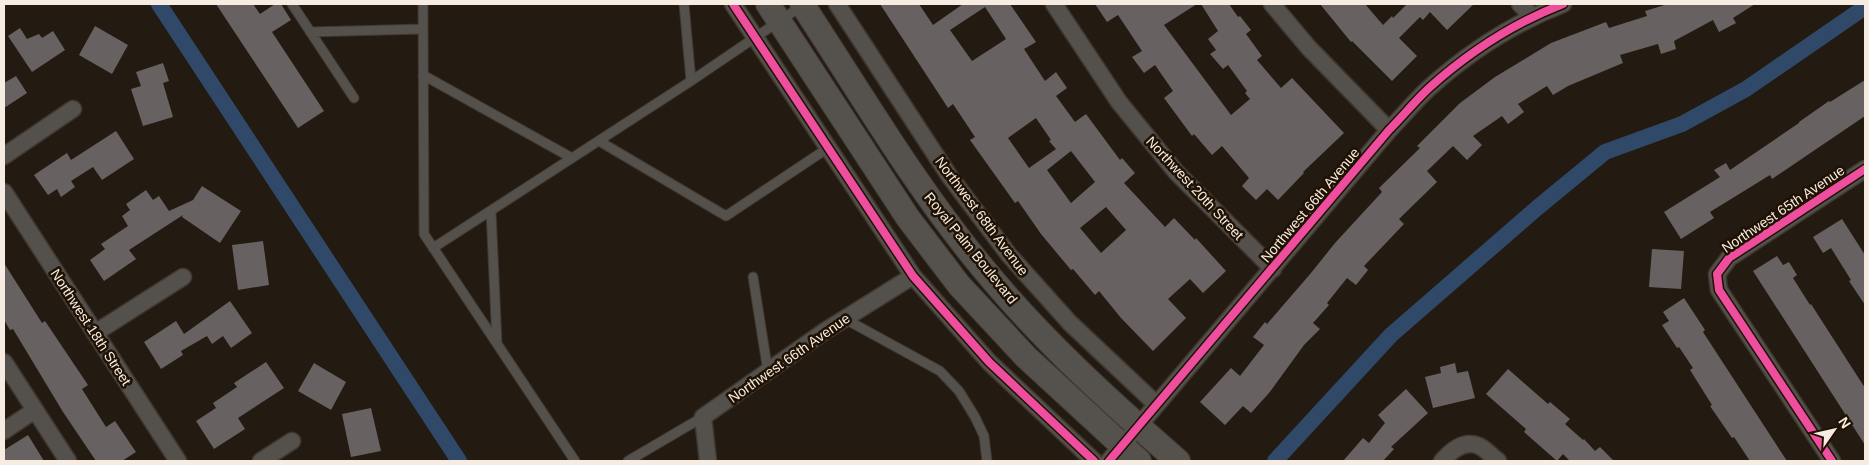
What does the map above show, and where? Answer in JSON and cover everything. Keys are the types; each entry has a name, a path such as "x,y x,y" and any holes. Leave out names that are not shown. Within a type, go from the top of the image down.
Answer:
{"main road":[{"name":"Royal Palm Boulevard","path":"802,5 931,200 982,267 1045,338 1178,461"},
{"path":"774,12 908,218 959,285 1115,454 1139,461"}],"street":[{"path":"733,4 913,276 989,362 1094,461"},
{"name":"Northwest 68th Avenue","path":"836,4 950,177 1009,255 1070,323 1156,404"},
{"name":"Northwest 20th Street","path":"1054,4 1119,102 1176,172 1273,269"},
{"path":"1272,4 1309,48 1389,130"},
{"path":"1520,4 1532,16"},
{"name":"Northwest 66th Avenue","path":"1115,454 1389,130 1429,88 1474,52 1532,16 1562,4"},
{"path":"4,156 73,110"},
{"name":"Northwest 65th Avenue","path":"1832,461 1719,290 1716,274 1729,258 1862,177"},
{"name":"Northwest 18th Street","path":"4,192 178,461"},
{"name":"Northwest 66th Avenue","path":"704,417 845,319 913,276"},
{"path":"95,333 183,277"},
{"path":"4,362 68,461"},
{"path":"4,431 35,410"},
{"path":"704,417 708,461"},
{"path":"261,461 292,441"},
{"path":"1442,461 1449,453 1464,444 1480,446 1498,461"}],"lane":[{"path":"293,4 354,98"},
{"path":"423,4 424,234 575,461"},
{"path":"684,4 691,81"},
{"path":"434,248 755,38 774,12 802,5"},
{"path":"310,32 423,29"},
{"path":"423,75 572,158"},
{"path":"599,141 726,216 828,148"},
{"path":"492,210 497,344"},
{"path":"753,277 768,372"},
{"path":"845,319 940,371 959,391 975,417 984,436 987,461"},
{"path":"628,461 704,417"}],"building":[{"path":"216,4 253,4 260,14 275,4 281,4 291,20 272,32 324,111 298,128"},
{"path":"880,4 919,4 933,25 963,4 1010,4 1036,42 1024,49 1045,81 1056,72 1067,88 1056,96 1075,122 1086,114 1120,160 1122,158 1135,173 1124,183 1165,227 1174,218 1195,240 1196,238 1226,271 1203,293 1190,279 1168,299 1186,318 1153,351 1121,318 1099,291 1095,295 1073,269 1071,270 1041,234 1018,201 1015,203 970,140 975,137 953,104 948,108","holes":["985,7 1006,39 972,61 950,30","1036,118 1051,140 1049,141 1056,149 1029,168 1008,138","1071,151 1095,182 1071,203 1047,170","1106,207 1126,230 1101,253 1080,228"]},
{"path":"1095,4 1197,4 1164,25 1231,115 1250,99 1245,93 1247,91 1228,65 1223,69 1210,54 1216,50 1208,39 1218,31 1201,4 1229,4 1238,17 1240,16 1251,30 1246,34 1262,56 1257,60 1281,88 1292,78 1344,133 1303,172 1278,200 1267,189 1256,200 1242,186 1249,178 1222,146 1212,155 1194,134 1192,136 1164,98 1173,91 1155,65 1144,73 1132,57 1142,51 1118,15 1107,22"},
{"path":"1320,4 1365,4 1383,25 1407,4 1474,4 1447,30 1430,12 1423,20 1420,17 1399,38 1417,56 1392,81 1351,42"},
{"path":"1668,4 1755,4 1733,18 1736,23 1719,32 1713,20 1674,41 1676,49 1661,54 1658,44 1620,55 1623,63 1568,86 1553,95 1547,86 1518,104 1524,112 1508,124 1502,116 1473,136 1482,145 1467,160 1453,146 1427,171 1437,182 1399,219 1404,224 1364,266 1368,270 1356,285 1347,278 1327,303 1329,305 1313,323 1320,329 1304,345 1269,393 1251,413 1243,406 1225,425 1200,402 1231,368 1240,376 1264,345 1253,337 1265,322 1267,324 1335,243 1382,192 1379,188 1420,148 1417,146 1460,103 1495,77 1551,43 1606,22 1609,28 1647,16 1645,11"},
{"path":"95,26 128,45 112,74 79,55"},
{"path":"20,28 27,39 39,34 42,38 53,31 65,50 32,72 8,36"},
{"path":"163,63 169,81 163,83 173,117 143,126 131,89 141,86 136,72"},
{"path":"16,76 27,93 4,108 4,83"},
{"path":"1865,80 1865,116 1772,179 1770,175 1710,212 1714,218 1681,239 1664,212 1720,177 1714,170 1726,163 1730,170 1829,101"},
{"path":"116,131 134,159 102,180 93,167 71,181 75,187 61,197 57,189 48,195 34,175 67,153 71,160"},
{"path":"202,186 241,211 220,243 182,217 183,215 129,250 136,259 104,281 90,260 105,249 101,244 128,226 122,216 130,210 126,204 146,190 153,200 159,196 169,211 193,200"},
{"path":"1842,219 1865,255 1865,305 1831,248 1823,253 1813,237"},
{"path":"263,241 269,285 238,290 232,245"},
{"path":"1652,249 1684,251 1681,289 1649,287"},
{"path":"1777,256 1783,265 1789,262 1797,275 1793,278 1865,388 1865,445 1753,271"},
{"path":"4,263 42,323 45,321 88,385 82,389 106,427 115,421 136,452 122,461 96,461 63,412 13,329 10,330 4,320"},
{"path":"1684,298 1705,330 1703,332 1787,461 1750,461 1710,406 1712,405 1690,370 1693,368 1662,325 1669,321 1663,312"},
{"path":"230,301 252,333 231,348 223,336 212,344 207,336 181,351 183,355 161,369 144,342 176,321 184,334"},
{"path":"266,362 284,388 238,418 245,429 214,449 196,421 216,408 213,403 237,387 234,383"},
{"path":"314,363 346,382 331,410 298,391"},
{"path":"1455,363 1457,373 1468,371 1475,398 1433,408 1425,377 1441,373 1440,367"},
{"path":"1508,369 1548,404 1550,402 1570,419 1565,424 1584,439 1595,451 1600,447 1614,461 1570,461 1563,454 1557,461 1524,432 1526,429 1486,394"},
{"path":"1406,389 1428,413 1391,447 1394,449 1383,461 1343,461 1363,438 1369,443 1385,423 1378,415"},
{"path":"371,408 381,451 351,457 342,414"},
{"path":"28,435 44,461 4,461 4,450"}],"waterway":[{"path":"159,4 459,461"},
{"path":"1275,461 1391,335 1537,208 1605,152 1682,124 1746,89 1865,7"}],"cycle path":[{"path":"733,4 913,276 989,362 1094,461"},
{"path":"1109,461 1389,130 1424,93 1444,75 1492,40 1527,20 1563,4"},
{"path":"1832,461 1719,290 1717,274 1729,258 1865,169"}]}
